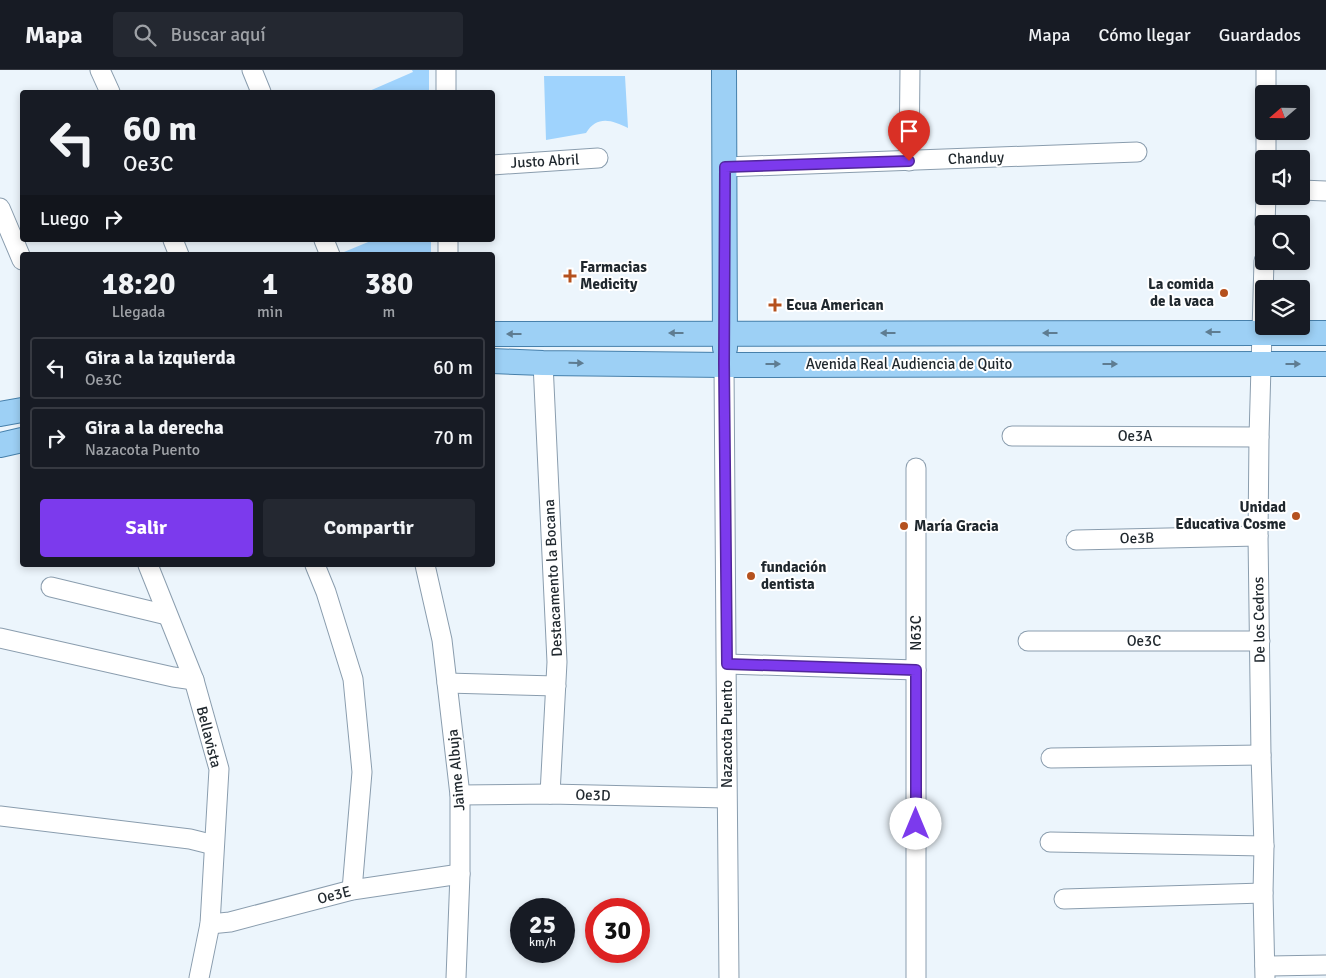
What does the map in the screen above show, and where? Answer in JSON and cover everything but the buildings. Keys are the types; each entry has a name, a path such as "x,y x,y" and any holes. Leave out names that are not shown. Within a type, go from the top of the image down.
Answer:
{"main road":[{"name":"Nazacota Puento","path":"724,70 724,364"},
{"name":"Avenida Real Audiencia de Quito","path":"495,334 1255,332"},
{"name":"Avenida Real Audiencia de Quito","path":"1310,333 1326,333"},
{"name":"Avenida Real Audiencia de Quito","path":"495,361 724,364 1326,364"},
{"path":"0,414 20,410"},
{"path":"0,445 20,440"}],"street":[{"path":"100,70 109,90"},
{"path":"252,70 260,90"},
{"path":"446,70 446,90"},
{"path":"909,161 910,70"},
{"path":"1266,70 1266,85"},
{"name":"Chanduy","path":"725,167 1137,152"},
{"name":"Justo Abril","path":"495,165 598,158"},
{"path":"1310,190 1326,190"},
{"path":"0,208 20,255"},
{"name":"De los Cedros","path":"1262,335 1258,536 1265,972"},
{"name":"Destacamento la Bocana","path":"543,363 557,662 550,794"},
{"name":"Nazacota Puento","path":"724,364 727,664 726,798 729,978"},
{"name":"Oe3A","path":"1012,436 1259,437"},
{"name":"N63C","path":"916,468 916,978"},
{"name":"Oe3B","path":"1076,540 1258,536"},
{"name":"Bellavista","path":"149,567 194,680 219,769 210,924 199,978"},
{"path":"315,567 326,592 353,679 362,772 352,890"},
{"name":"Jaime Albuja","path":"426,567 442,640 460,795 460,874 456,978"},
{"path":"51,588 167,615"},
{"path":"0,638 173,677 194,680"},
{"name":"Oe3C","path":"1028,641 1260,642"},
{"path":"727,664 916,670"},
{"path":"447,683 556,686"},
{"path":"1051,758 1261,755"},
{"name":"Oe3D","path":"460,795 550,794 726,798"},
{"path":"0,816 190,839 214,845"},
{"path":"1050,842 1264,846"},
{"name":"Oe3E","path":"210,924 230,922 352,890 460,874"},
{"path":"1064,900 1263,893"},
{"path":"1265,972 1326,965"}],"shaded area":[{"path":"412,70 429,70 429,90 372,90 413,72"},
{"path":"544,76 625,76 628,128 611,121 600,121 590,127 586,133 546,140"},
{"path":"368,242 431,242 431,252 344,252"}],"place":[{"name":"Farmacias Medicity","path":"570,276"},
{"name":"La comida de la vaca","path":"1224,293"},
{"name":"Ecua American","path":"775,305"},
{"name":"Unidad Educativa Cosme","path":"1296,516"},
{"name":"María Gracia","path":"904,526"},
{"name":"fundación dentista","path":"751,576"}],"route":[{"path":"909,161 725,167 724,364 727,664 916,670 916,824"}]}
